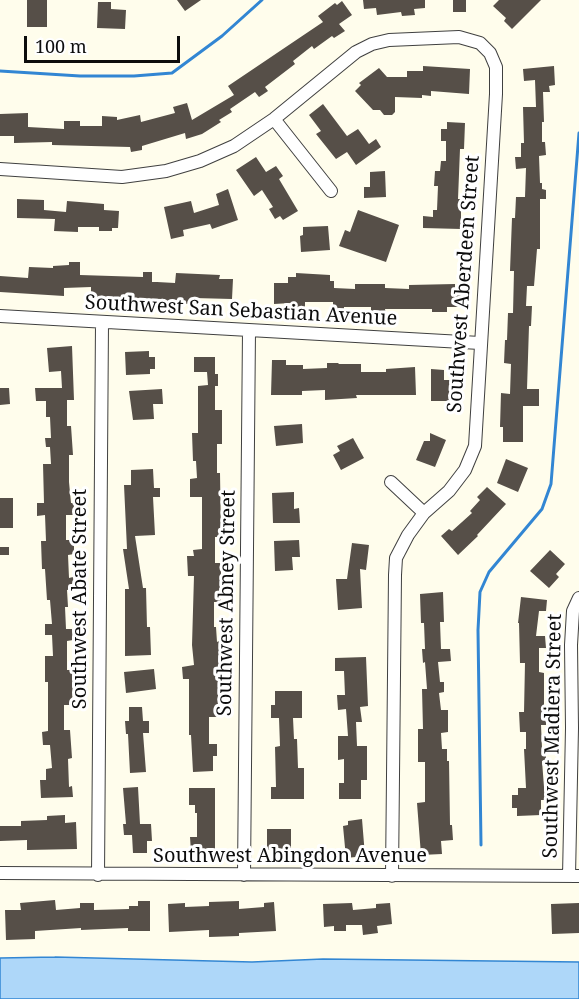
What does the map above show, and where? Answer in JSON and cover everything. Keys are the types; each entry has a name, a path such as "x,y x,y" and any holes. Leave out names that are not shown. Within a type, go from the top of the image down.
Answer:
{"street":[{"name":"Southwest Aberdeen Street","path":"274,119 356,52 372,44 389,40 459,37 480,43 490,53 496,67 475,446 465,470 449,491 424,513 408,535 396,558 392,876"},
{"path":"0,170 122,177 166,171 234,146 274,119 331,191"},
{"name":"Southwest San Sebastian Avenue","path":"0,316 480,343"},
{"name":"Southwest Abate Street","path":"98,875 102,323"},
{"name":"Southwest Abney Street","path":"244,875 249,331"},
{"path":"391,482 424,513"},
{"name":"Southwest Madiera Street","path":"574,876 576,728 571,624 573,611 579,598"},
{"name":"Southwest Abingdon Avenue","path":"0,873 574,876"}],"water":[{"path":"55,957 252,962 323,959 579,962 579,999 0,999 0,958"}],"building":[{"path":"27,0 47,0 47,27 27,27"},
{"path":"177,0 201,0 185,11"},
{"path":"363,0 425,0 425,8 414,9 415,15 402,16 401,12 377,15 376,8 364,9"},
{"path":"453,0 466,0 466,12 453,12"},
{"path":"499,0 541,0 512,29 504,21 506,18 493,6"},
{"path":"342,1 352,15 339,24 345,31 334,38 332,36 314,49 312,46 293,61 295,64 265,87 268,91 259,97 255,92 230,109 232,112 219,120 221,122 202,134 186,139 185,133 142,146 142,150 131,152 130,147 52,145 52,142 14,143 14,136 0,136 0,114 28,113 28,127 64,129 64,121 80,121 80,126 102,126 102,116 117,117 117,120 140,115 141,122 175,113 173,107 187,103 192,120 234,95 228,86 323,22 318,16 335,3 337,5"},
{"path":"98,2 111,2 111,9 126,10 125,29 97,28"},
{"path":"423,66 470,69 469,94 431,91 431,96 422,95 422,98 395,97 395,112 392,115 384,115 380,110 373,110 355,91 361,85 359,83 379,68 387,77 407,77 407,71 423,71"},
{"path":"554,66 555,85 549,86 550,92 543,92 542,142 545,142 546,155 539,156 540,183 542,183 542,189 546,190 546,199 540,199 540,249 537,249 534,286 527,286 526,306 532,306 527,389 539,389 539,406 523,406 523,442 503,442 503,427 500,427 501,393 510,394 511,364 504,363 508,313 513,313 514,271 510,271 512,218 515,218 516,197 525,197 526,168 516,169 515,157 521,157 521,143 524,143 523,107 536,107 535,80 524,81 523,69"},
{"path":"323,104 347,136 358,129 369,144 376,139 381,147 356,165 347,152 336,159 316,134 321,131 309,115"},
{"path":"447,122 465,123 464,149 460,149 458,199 461,199 461,229 423,228 423,216 433,217 433,210 437,210 438,186 434,186 435,171 440,171 441,161 446,161 446,141 441,141 441,129 447,129"},
{"path":"256,157 266,172 276,166 283,176 279,179 298,211 283,220 280,216 275,219 269,209 273,207 262,190 254,196 236,170"},
{"path":"385,171 386,197 364,198 364,187 370,187 370,172"},
{"path":"228,189 238,220 212,229 210,224 183,230 184,236 171,239 164,207 191,201 194,213 219,205 216,194"},
{"path":"17,199 44,200 44,210 66,212 67,201 104,204 104,210 119,211 118,228 112,228 112,231 99,231 99,227 78,227 78,232 54,231 55,219 17,218"},
{"path":"358,210 399,225 386,262 339,246 345,230 350,232"},
{"path":"328,226 330,250 301,252 300,236 303,235 303,227"},
{"path":"69,262 80,262 80,275 143,277 143,272 152,272 152,282 175,283 176,273 220,275 219,279 233,279 232,299 194,298 194,304 165,303 165,299 91,298 91,287 64,288 64,296 0,292 0,276 28,278 29,267 53,268 53,266 69,265"},
{"path":"296,273 330,275 330,281 334,281 334,288 355,289 355,284 385,284 385,288 409,289 409,285 455,284 455,290 461,290 460,307 447,307 447,312 432,312 432,309 385,309 386,315 371,315 371,307 344,307 344,312 333,312 333,302 305,302 305,308 292,308 291,303 274,304 274,283 288,283 288,277 296,277"},
{"path":"72,346 74,400 67,400 67,426 71,426 73,455 69,455 69,482 74,515 66,515 66,540 74,540 74,554 68,555 69,578 73,577 74,589 67,590 68,607 65,607 66,629 72,629 73,640 67,641 67,670 73,670 73,682 72,705 64,705 64,730 70,730 72,758 68,759 69,787 72,786 73,797 41,798 40,780 46,780 46,769 52,768 50,745 43,745 42,732 48,731 48,682 45,682 45,656 53,656 52,635 45,635 45,624 52,624 50,600 47,600 45,569 42,569 41,541 46,541 45,515 37,516 37,503 44,503 43,464 51,464 50,447 46,447 45,438 51,438 50,417 46,417 46,401 36,401 35,388 62,388 61,371 49,372 47,348"},
{"path":"149,351 149,357 155,357 155,369 150,369 150,374 126,375 125,352"},
{"path":"194,357 215,357 218,386 215,386 215,410 222,410 222,444 217,444 221,537 215,537 215,563 221,563 221,602 214,602 214,627 216,627 217,642 219,641 221,678 218,678 218,717 209,717 209,744 217,744 217,756 213,756 213,771 193,772 191,735 189,735 189,679 183,679 182,667 194,665 192,645 194,576 188,576 187,556 194,556 193,550 202,549 202,497 190,497 190,479 197,478 196,461 193,461 192,433 198,433 198,386 208,385 207,372 194,372"},
{"path":"272,360 286,360 286,365 303,365 303,369 327,368 327,363 361,364 361,372 386,372 386,369 415,367 416,395 356,395 357,398 325,400 325,390 302,391 302,395 271,395"},
{"path":"431,369 444,370 444,380 451,380 451,401 431,401"},
{"path":"0,388 9,388 10,404 0,405"},
{"path":"162,389 163,404 153,404 154,419 133,420 129,391"},
{"path":"302,424 303,443 276,446 274,426"},
{"path":"430,433 446,440 435,467 416,460 424,441 430,441"},
{"path":"353,438 364,458 341,470 333,455 340,451 337,446"},
{"path":"506,459 528,468 518,492 497,483"},
{"path":"153,469 154,488 160,488 160,497 153,497 155,535 135,536 143,588 146,588 147,627 150,627 151,655 125,656 125,589 129,589 123,549 127,549 124,485 131,485 131,470"},
{"path":"487,487 506,504 458,555 441,536 449,529 452,531 472,513 470,511 480,500 477,497"},
{"path":"294,492 294,509 299,508 300,523 273,523 272,493"},
{"path":"0,498 13,498 13,528 0,528"},
{"path":"299,540 300,557 292,557 293,570 275,571 274,541"},
{"path":"352,543 369,545 366,570 360,569 362,608 338,610 336,579 347,579"},
{"path":"0,547 9,547 9,555 0,555"},
{"path":"550,550 565,564 556,574 559,577 549,588 530,571"},
{"path":"443,592 444,622 440,622 441,649 450,649 451,661 438,662 440,682 444,682 444,692 439,693 441,710 448,710 448,732 441,733 442,749 447,749 447,761 449,761 450,825 452,825 453,840 441,841 442,854 421,855 417,803 425,802 425,762 418,762 418,729 423,729 422,689 427,689 425,662 423,663 424,623 421,623 420,594"},
{"path":"521,597 547,600 546,611 539,611 536,636 545,636 546,648 539,648 539,672 544,673 546,725 541,725 542,748 546,748 546,760 542,761 545,800 541,800 541,815 517,816 517,808 512,808 512,795 518,795 518,788 526,788 524,749 526,749 526,732 520,732 519,712 524,712 525,663 520,663 518,623"},
{"path":"366,657 368,706 360,707 362,722 356,722 357,746 367,746 367,780 361,780 361,799 339,799 339,783 344,783 344,759 338,760 338,736 348,736 346,709 338,710 337,695 345,695 344,671 335,671 335,658"},
{"path":"154,669 156,689 126,693 124,672"},
{"path":"275,691 302,691 302,718 293,718 294,739 297,739 298,768 304,768 304,799 271,799 271,787 276,787 275,747 280,746 279,718 271,718 271,705 275,705"},
{"path":"129,707 142,707 143,721 149,721 149,733 143,733 146,772 130,773 125,721 129,721"},
{"path":"138,787 140,824 151,824 152,841 147,841 147,853 133,853 132,835 124,835 123,824 126,824 123,788"},
{"path":"189,788 215,788 215,852 191,852 190,837 197,837 197,813 195,813 195,805 189,805"},
{"path":"65,815 65,823 76,822 77,849 27,850 27,840 0,841 0,826 21,826 21,821 47,820 47,816"},
{"path":"362,819 365,856 346,858 343,826 348,825 348,821"},
{"path":"267,829 291,829 291,850 267,850"},
{"path":"55,900 56,910 80,908 80,903 94,903 94,910 129,909 129,906 138,906 138,901 150,901 150,931 128,931 128,928 81,930 81,928 35,931 35,939 6,940 5,910 21,910 20,903"},
{"path":"239,901 239,909 264,907 264,903 274,902 276,931 209,937 209,930 169,932 168,904 185,903 185,907 209,906 209,902"},
{"path":"352,903 353,910 376,908 376,904 390,903 392,924 377,926 378,933 363,935 362,925 346,925 346,931 334,931 334,926 324,927 323,904"},
{"path":"579,903 579,933 552,934 551,904"}],"waterway":[{"path":"0,71 80,76 172,73 222,36 262,0"},
{"path":"481,845 478,630 480,592 489,572 542,509 551,484 579,133"}]}
